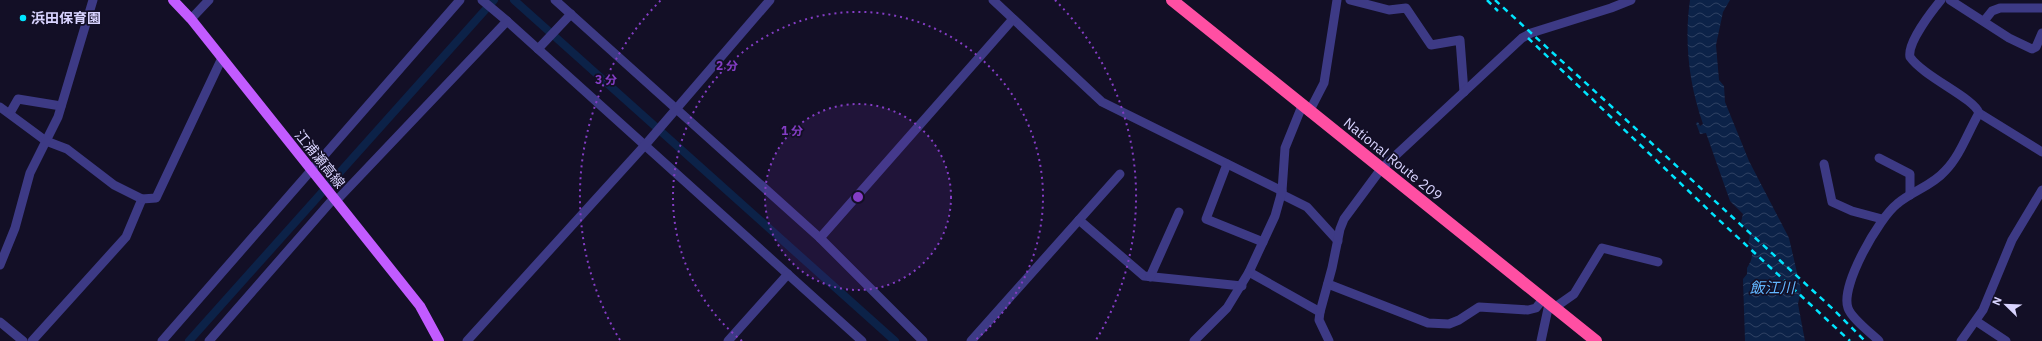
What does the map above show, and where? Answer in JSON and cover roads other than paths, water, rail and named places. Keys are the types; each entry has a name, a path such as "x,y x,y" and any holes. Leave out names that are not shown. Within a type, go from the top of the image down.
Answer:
{"highway":[{"name":"National Route 209","path":"1172,0 1596,341"}],"main road":[{"name":"江浦瀬高線","path":"173,0 191,19 420,306 439,341"}],"street":[{"path":"0,265 15,228 30,173 58,117 93,0"},
{"path":"191,19 209,0"},
{"path":"162,341 314,174 460,0"},
{"path":"482,0 539,48 862,341"},
{"path":"555,0 569,16 820,238 923,341"},
{"path":"467,341 646,145 770,0"},
{"path":"993,0 1102,102 1282,192 1307,207 1338,241"},
{"path":"1194,341 1227,308 1242,286 1275,216 1282,192 1285,148 1306,109 1324,83 1337,0"},
{"path":"1350,0 1389,10 1406,8 1431,45 1460,40 1464,92"},
{"path":"1329,341 1319,320 1344,219 1382,169 1530,32 1611,8 1631,0"},
{"path":"1941,0 1922,26 1910,50 1910,57 1931,78 1972,104 1979,113 2042,152"},
{"path":"1950,0 2009,38 2032,49 2036,47 2042,33"},
{"path":"1984,21 1992,12 2000,8 2042,8"},
{"path":"539,48 569,16"},
{"path":"820,238 1013,19"},
{"path":"209,341 335,199 506,21"},
{"path":"0,107 46,141 66,149 114,185 142,199 156,198 222,58"},
{"path":"10,113 18,99 61,106"},
{"path":"1880,341 1848,310 1846,295 1866,248 1882,219 1896,204 1936,180 1949,167 1979,113"},
{"path":"1879,158 1910,174 1910,195"},
{"path":"1227,164 1206,219 1263,242"},
{"path":"1824,164 1832,202 1852,211 1882,219"},
{"path":"971,341 1120,174"},
{"path":"1961,341 1976,322 1988,300 1998,271 2012,240 2042,190"},
{"path":"32,341 126,237 142,199"},
{"path":"1150,277 1179,212"},
{"path":"1079,220 1144,276 1242,286"},
{"path":"1328,284 1428,323 1438,325 1449,324 1459,320 1479,307 1528,310 1549,304 1574,294 1602,248 1658,262"},
{"path":"1249,272 1320,312"},
{"path":"728,341 788,274"},
{"path":"1541,341 1549,304"},
{"path":"0,322 22,341"},
{"path":"1976,322 2006,341"}],"water":[{"name":"飯江川","path":"1690,0 1730,0 1723,12 1716,45 1719,80 1724,86 1725,102 1749,161 1789,238 1801,290 1798,304 1805,341 1745,341 1743,279 1747,274 1747,268 1752,258 1752,252 1748,242 1750,236 1741,222 1743,214 1730,201 1706,133 1700,134 1696,123 1698,122 1700,126 1703,124 1694,94 1689,63 1688,16"}],"waterway":[{"path":"189,341 494,0"},
{"path":"514,0 895,341"}],"railway":[{"path":"1487,0 1498,11"},
{"path":"1495,0 1833,309 1865,341"},
{"path":"1528,38 1719,220 1850,341"}],"place":[{"name":"浜田保育園","path":"23,18"}]}
